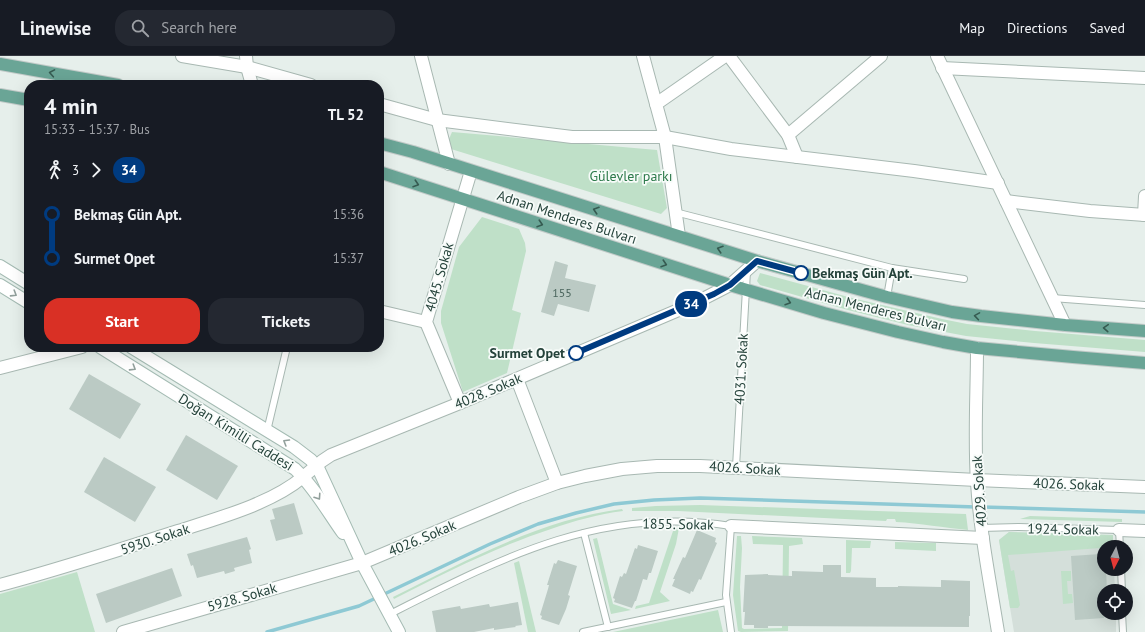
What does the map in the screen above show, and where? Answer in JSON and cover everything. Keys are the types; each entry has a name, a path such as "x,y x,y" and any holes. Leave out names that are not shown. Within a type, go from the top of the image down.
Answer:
{"main road":[{"path":"0,64 90,80"},
{"path":"0,95 24,99"},
{"name":"Adnan Menderes Bulvarı","path":"384,144 470,170 757,261 887,297 952,312 981,316 1065,325 1145,331"},
{"name":"Adnan Menderes Bulvarı","path":"384,174 730,285 870,325 943,342 977,348 1145,362"}],"street":[{"path":"182,56 247,62 297,80"},
{"path":"421,56 449,164"},
{"path":"643,56 664,137 679,236"},
{"path":"656,104 725,56"},
{"path":"729,56 788,135 796,157"},
{"path":"788,135 881,56"},
{"path":"937,56 1065,325"},
{"path":"247,62 251,80"},
{"path":"942,68 1145,78"},
{"path":"384,105 437,120 572,137 664,137 731,149 914,171 998,183"},
{"name":"4045. Sokak","path":"460,403 426,322 470,170"},
{"path":"1006,201 1090,211 1144,215 1145,196"},
{"name":"4028. Sokak","path":"304,477 331,455 460,403 695,303 730,285 757,261"},
{"path":"0,266 24,281"},
{"path":"0,285 24,300"},
{"path":"384,312 426,322"},
{"name":"4029. Sokak","path":"977,348 976,440 978,494 981,529 998,632"},
{"path":"0,368 62,352"},
{"name":"Doğan Kimilli Caddesi","path":"108,352 286,462 304,477 362,562"},
{"name":"Doğan Kimilli Caddesi","path":"139,352 304,454 316,466 326,484 362,562 399,632"},
{"path":"517,378 557,483"},
{"name":"4026. Sokak","path":"362,562 519,497 557,483 622,469 657,466 736,467 977,480 1145,487"},
{"name":"5930. Sokak","path":"0,585 80,563 244,508 283,492 304,477"},
{"name":"1855. Sokak","path":"731,526 981,529"},
{"name":"1924. Sokak","path":"1119,530 1145,531"},
{"name":"5928. Sokak","path":"123,632 362,562"}],"lane":[{"path":"676,212 892,268 964,279"},
{"path":"887,297 892,268"},
{"name":"4031. Sokak","path":"736,467 747,271"},
{"path":"1052,298 1145,305"},
{"path":"267,431 286,352"},
{"name":"1855. Sokak","path":"390,614 496,563 546,543 584,533 614,526 651,522 689,522 731,526"},
{"path":"731,526 726,602 731,632"},
{"name":"1924. Sokak","path":"981,529 1019,527 1119,530"},
{"path":"1119,530 1120,540"},
{"path":"584,533 608,627"},
{"path":"583,632 726,602"},
{"path":"1122,620 1123,632"}],"shaded area":[{"path":"1009,532 1113,535 1113,540 1097,540 1097,576 1114,576 1115,584 1097,584 1097,620 1116,620 1116,632 1014,632 999,540"}],"green space":[{"name":"Gülevler parkı","path":"452,132 657,150 667,208 661,214 451,149 449,139"},
{"path":"482,217 519,229 525,243 526,251 512,310 521,313 507,373 463,392 441,323 441,311 459,247"},
{"path":"760,273 852,298 967,324 1145,340 1145,352 966,336 908,325 760,285 757,281"},
{"path":"700,505 966,514 968,530 896,522 895,519 887,519 886,521 678,511 632,511 632,508"},
{"path":"622,509 623,511 586,518 560,526 510,544 471,561 394,599 393,597 504,543 563,522 592,514"},
{"path":"1030,516 1122,519 1122,522 1020,519"},
{"path":"674,528 679,528 676,544 660,592 670,601 635,609 636,606 649,603"},
{"path":"1009,532 1113,535 1113,540 1097,540 1097,548 1008,555 1011,571 1014,570 1020,605 1018,608 1010,608 999,540"},
{"path":"737,536 741,536 742,548 740,587 742,628 744,629 782,628 783,545 753,544 752,536 802,538 803,544 789,546 788,631 738,631 733,595"},
{"path":"597,538 613,604 631,610 611,614 593,539"},
{"path":"846,540 871,541 870,548 852,548 850,573 846,573"},
{"path":"895,542 936,543 936,551 895,549"},
{"path":"519,561 536,632 528,632 514,563"},
{"path":"1061,571 1071,571 1071,581 1067,581 1068,594 1072,594 1073,603 1063,604"},
{"path":"77,572 95,632 0,632 0,594"},
{"path":"718,610 723,632 613,632"}],"building":[{"path":"555,261 568,265 565,278 596,285 589,312 558,304 554,316 541,312"},
{"path":"89,374 141,404 120,439 69,409"},
{"path":"186,435 238,466 217,500 166,470"},
{"path":"104,457 156,487 135,522 84,492"},
{"path":"294,503 303,534 276,541 270,520 275,519 272,509"},
{"path":"697,530 716,538 715,542 717,543 701,580 699,579 693,592 691,591 690,594 672,586 675,579 673,579 683,557 685,558"},
{"path":"247,537 251,549 249,550 252,563 234,568 235,571 225,574 224,571 197,578 193,565 191,566 187,554"},
{"path":"638,545 658,551 651,573 649,573 647,580 643,579 636,601 632,608 614,602 615,599 613,598 620,576 622,577 624,573 626,574 635,548 637,549"},
{"path":"1097,554 1097,576 1106,576 1107,584 1097,584 1097,618 1075,620 1071,556"},
{"path":"558,560 577,566 568,595 570,596 559,625 541,619 542,616 540,615 554,563 556,564"},
{"path":"823,565 841,565 841,577 876,578 876,587 941,587 941,580 970,581 969,627 768,626 768,628 754,628 754,625 744,625 745,612 743,612 745,575 768,574 792,576 792,571 823,572"},
{"path":"172,568 182,596 106,623 96,594"},
{"path":"518,602 522,625 474,632 436,632 432,611 460,606 461,609 489,604 490,607"}],"waterway":[{"path":"267,632 359,606 490,544 538,524 614,504 654,500 700,498 976,507"},
{"path":"982,507 1145,512"}],"bus line":[{"name":"34","path":"576,353 714,294 730,285 757,261 801,273"}],"place":[{"name":"Bekmaş Gün Apt.","path":"801,273"},
{"name":"Surmet Opet","path":"576,353"}]}
